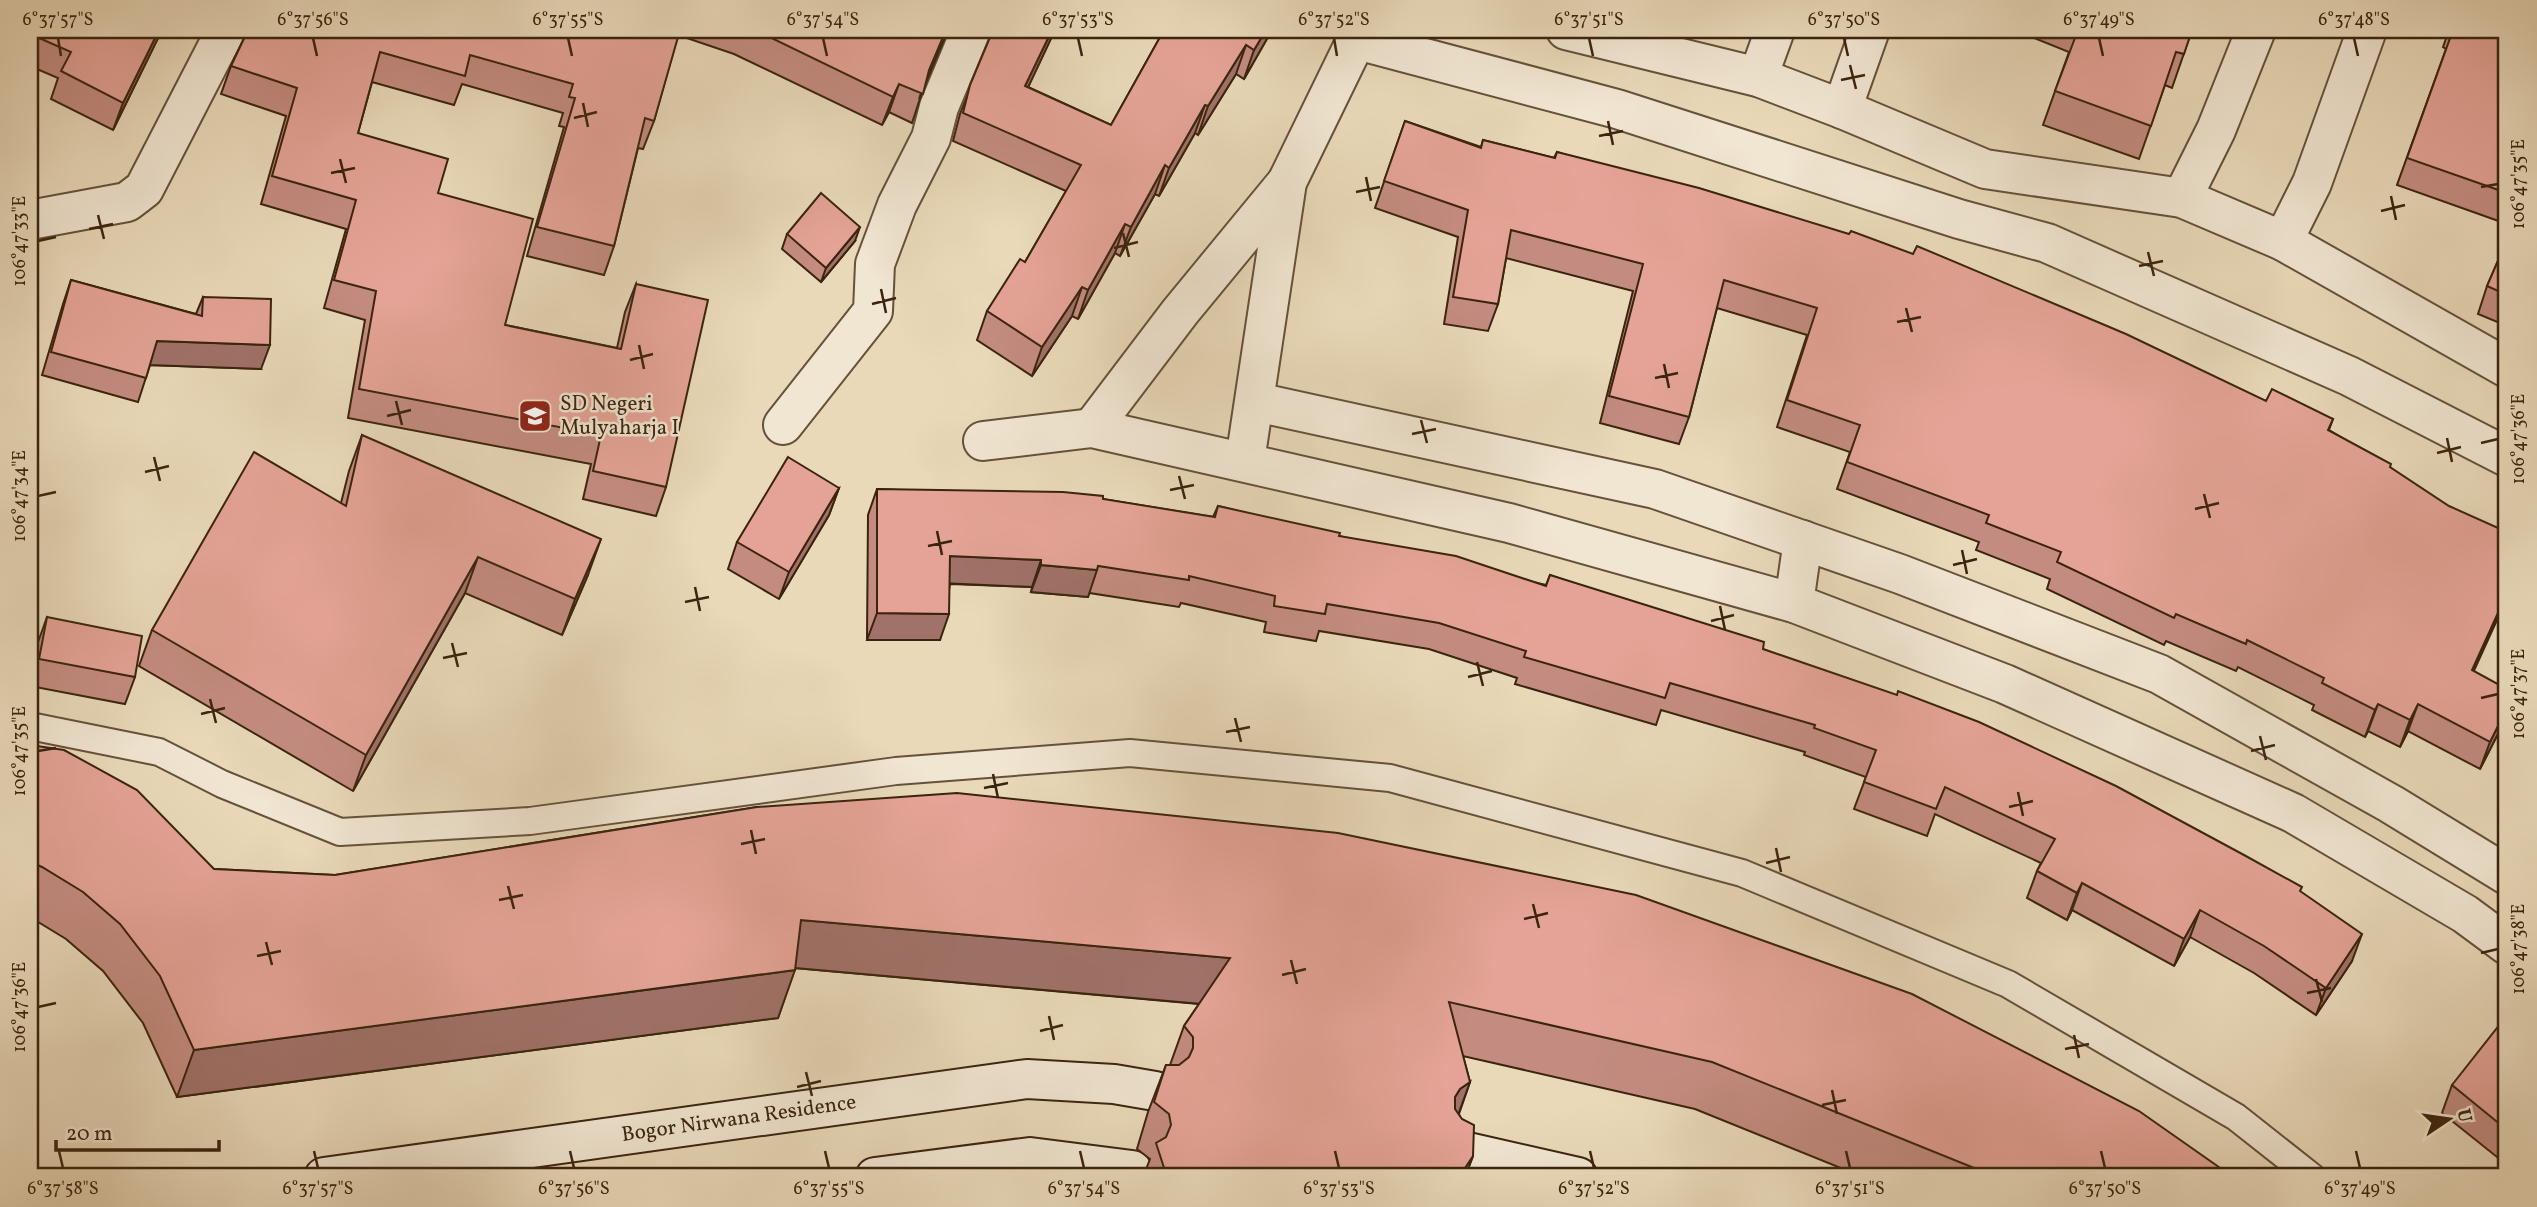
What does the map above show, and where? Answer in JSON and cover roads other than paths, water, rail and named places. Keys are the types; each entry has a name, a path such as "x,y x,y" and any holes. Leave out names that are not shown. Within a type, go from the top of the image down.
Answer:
{"street":[{"path":"30,220 114,206 127,202 144,189 226,30"},
{"path":"783,425 873,311 875,264 897,205 931,138 939,107 971,30"},
{"path":"1566,30 1758,78 1842,108 1985,169 2182,198 2283,241 2507,368"},
{"path":"1758,78 1775,30"},
{"path":"1842,108 1870,30"},
{"path":"2182,198 2216,130 2256,30"},
{"path":"2283,241 2312,183 2367,30"},
{"path":"1092,428 1180,312 1287,182 1359,35 1617,109 1959,219 2047,243 2349,376 2507,457"},
{"path":"1959,219 1985,169"},
{"path":"1245,461 1287,182"},
{"path":"1256,402 1655,489 1803,540 2159,674 2506,870 2465,914"},
{"path":"983,441 1092,428 1509,523 1794,603 2006,684 2293,813 2465,914 2507,945"},
{"path":"1794,603 1803,540"},
{"name":"Bogor Nirwana Residence","path":"324,1177 1027,1079 1114,1084 1155,1091"},
{"path":"1459,1150 1578,1177"},
{"path":"875,1177 1030,1157 1132,1170"}],"lane":[{"path":"30,726 159,752 222,784 340,832 530,821 897,771 1130,753 1390,778 1742,873 2008,984 2236,1117 2312,1177"}],"place":[{"name":"SD Negeri Mulyaharja I","path":"535,416"}]}
